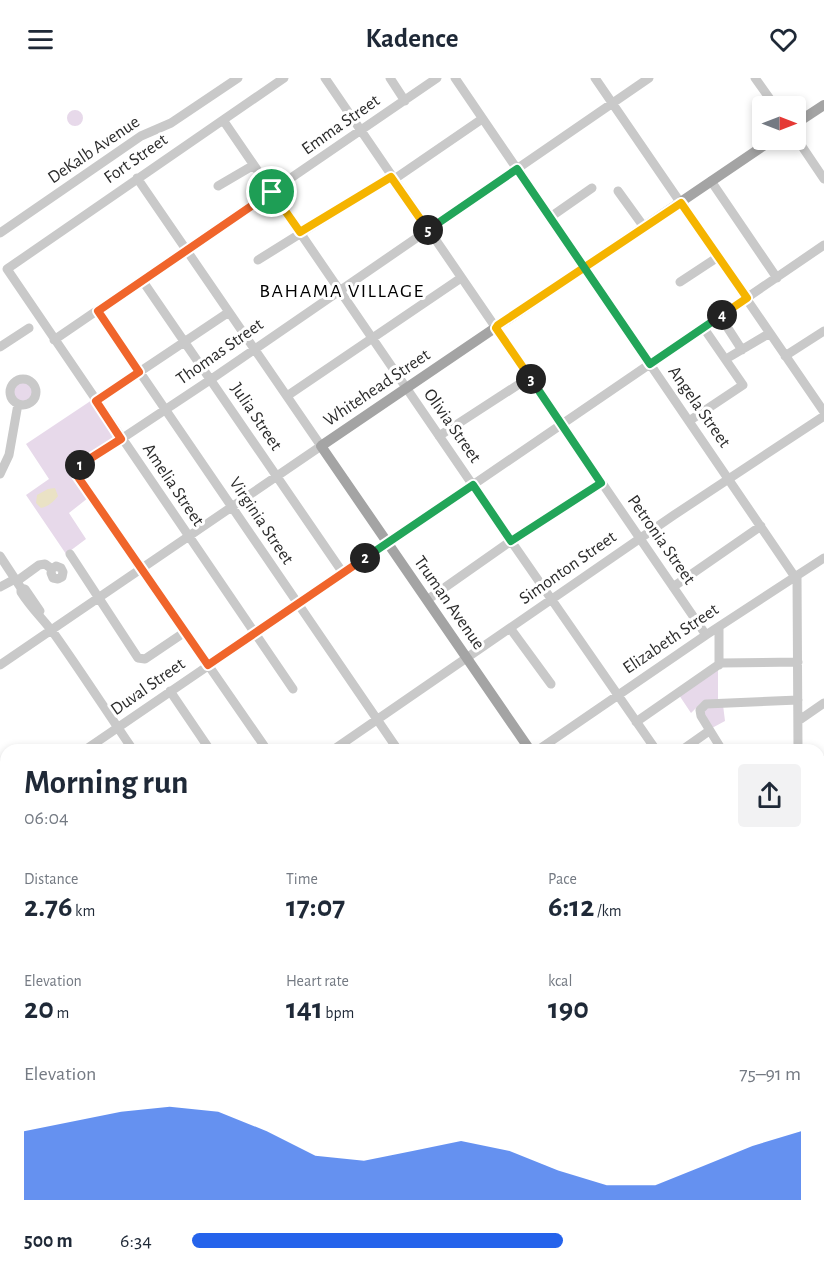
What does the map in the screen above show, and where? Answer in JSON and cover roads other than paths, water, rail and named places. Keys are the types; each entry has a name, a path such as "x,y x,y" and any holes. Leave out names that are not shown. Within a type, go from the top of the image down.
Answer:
{"main road":[{"path":"806,117 824,105"},
{"name":"Whitehead Street","path":"321,446 757,150"},
{"name":"Truman Avenue","path":"321,446 526,744"}],"street":[{"name":"DeKalb Avenue","path":"0,233 139,137 171,123 238,78"},
{"name":"Fort Street","path":"7,269 284,78"},
{"name":"Petronia Street","path":"325,78 706,635"},
{"path":"390,78 405,100"},
{"name":"Emma Street","path":"54,340 437,78"},
{"name":"Angela Street","path":"454,78 796,576"},
{"path":"596,78 611,104 747,298 824,414"},
{"name":"Thomas Street","path":"142,568 76,474 76,469 210,380 649,78"},
{"path":"755,78 768,96"},
{"path":"258,260 300,232 392,178 482,119"},
{"name":"Olivia Street","path":"223,120 652,744"},
{"path":"805,150 824,178"},
{"path":"218,186 254,165"},
{"name":"Truman Avenue","path":"137,178 321,446"},
{"path":"711,181 777,278"},
{"path":"549,218 592,188"},
{"path":"618,191 644,227"},
{"name":"Duval Street","path":"94,744 824,245"},
{"path":"680,282 718,257"},
{"name":"Amelia Street","path":"7,269 293,689"},
{"path":"286,396 374,339 461,278"},
{"name":"Julia Street","path":"142,280 343,573"},
{"name":"Virginia Street","path":"98,311 394,744"},
{"path":"96,401 229,312"},
{"path":"720,316 742,350"},
{"path":"689,421 743,385 703,327"},
{"path":"0,348 29,328"},
{"path":"785,356 824,331"},
{"path":"726,359 770,333"},
{"path":"440,436 530,377"},
{"path":"0,474 9,455 18,404"},
{"name":"Simonton Street","path":"342,744 824,414"},
{"name":"Whitehead Street","path":"0,665 321,446"},
{"path":"427,600 511,541 601,483"},
{"path":"674,587 761,526"},
{"path":"70,554 138,658 142,659 185,632"},
{"path":"0,556 18,582 29,604 51,630 129,744"},
{"name":"Elizabeth Street","path":"547,744 706,635 824,558"},
{"path":"0,587 18,582 42,564 52,568"},
{"path":"142,568 263,744"},
{"path":"796,576 798,744"},
{"path":"719,627 719,665"},
{"path":"510,628 551,684"},
{"path":"636,722 721,663 798,662"},
{"path":"170,691 206,744"},
{"path":"719,744 701,716 700,710 706,704 798,700"},
{"path":"798,721 824,703"},
{"path":"691,744 709,731"}],"district":[{"name":"BAHAMA VILLAGE","path":"342,291"}]}
